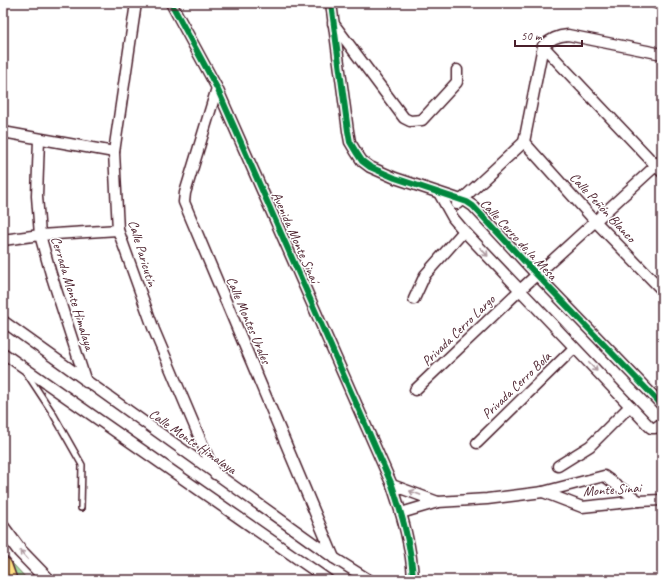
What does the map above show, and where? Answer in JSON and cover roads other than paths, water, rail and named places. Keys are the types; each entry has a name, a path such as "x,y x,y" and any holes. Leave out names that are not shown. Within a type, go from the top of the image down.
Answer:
{"highway":[{"path":"3,566 8,580"}],"street":[{"name":"Calle Paricutín","path":"136,3 114,152 118,230 154,330 215,474"},
{"name":"Avenida Monte Sinaí","path":"171,3 217,88 392,485"},
{"name":"Calle Cerro de la Mesa","path":"331,3 350,142 362,161 370,167 395,178 460,200 473,206 662,405"},
{"path":"656,3 662,4"},
{"path":"333,23 404,118 410,121 422,120 436,106 457,82 457,70"},
{"path":"451,212 460,200 524,142 543,46 550,39 568,35 662,54"},
{"path":"543,46 660,166"},
{"name":"Calle Montes Urales","path":"217,88 185,193 184,202 334,558"},
{"path":"3,132 114,152"},
{"name":"Cerrada Monte Himalaya","path":"39,139 36,196 40,235 50,274 86,382"},
{"name":"Calle Peñón Blanco","path":"524,142 596,221 662,290"},
{"name":"Privada Cerro Largo","path":"415,390 520,290 596,221 660,166"},
{"path":"439,193 453,218 464,231 651,428 656,428 662,423"},
{"path":"3,240 40,235 118,230"},
{"path":"414,299 425,275 464,231"},
{"name":"Calle Monte Himalaya","path":"3,322 334,558 369,580"},
{"name":"Privada Cerro Bola","path":"477,443 574,348"},
{"path":"3,353 328,580"},
{"path":"558,466 590,446 630,406"},
{"name":"Monte Sinai","path":"401,512 438,502 486,499 543,492 604,476 639,501"},
{"path":"392,485 401,512 413,580"},
{"name":"Monte Sinai","path":"392,485 438,502"},
{"name":"Monte Sinai","path":"543,492 582,507 662,500"},
{"path":"3,528 20,550 48,580"}],"lane":[{"path":"22,367 52,412 82,465 81,508"}]}
